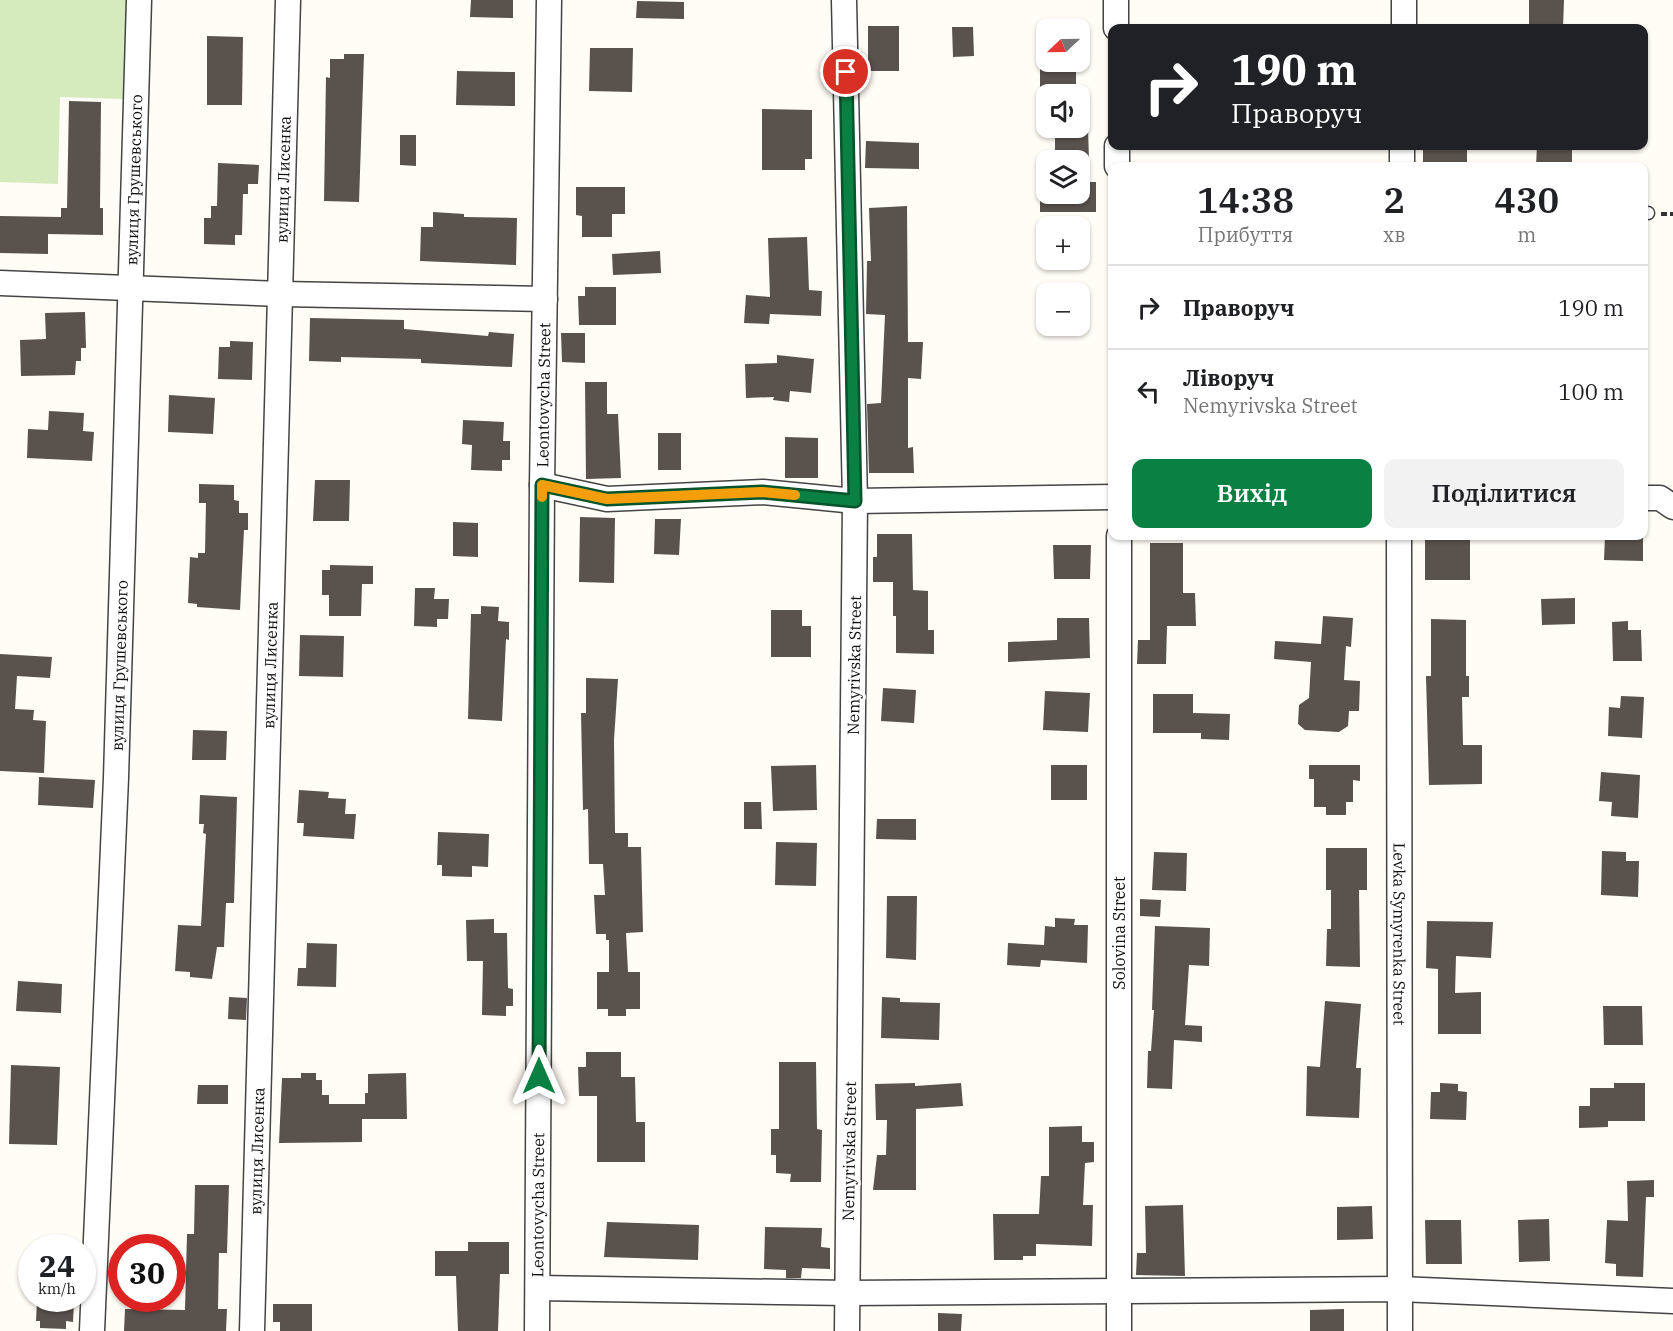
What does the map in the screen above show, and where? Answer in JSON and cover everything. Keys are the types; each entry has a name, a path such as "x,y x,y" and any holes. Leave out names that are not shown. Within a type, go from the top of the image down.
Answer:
{"street":[{"name":"вулиця Грушевського","path":"92,1331 116,778 139,0"},
{"name":"вулиця Лисенка","path":"252,1331 288,0"},
{"name":"Leontovycha Street","path":"537,1331 542,485 549,0"},
{"name":"Nemyrivska Street","path":"844,0 855,501 847,1331"},
{"path":"1116,0 1116,24"},
{"path":"1404,0 1404,24"},
{"path":"0,283 281,294 545,299"},
{"path":"542,485 607,499 762,492 855,501 1108,497"},
{"path":"1648,498 1660,498 1673,507"},
{"name":"Solovina Street","path":"1119,540 1119,1331"},
{"name":"Levka Symyrenka Street","path":"1399,540 1400,1331"},
{"path":"538,1288 847,1293 1400,1289 1673,1300"}],"green space":[{"path":"0,0 127,0 124,99 60,97 58,184 0,182"}],"building":[{"path":"471,0 513,0 513,18 470,17"},
{"path":"1529,0 1564,0 1563,24 1529,24"},
{"path":"637,1 684,2 684,19 636,18"},
{"path":"868,26 899,26 899,71 868,71"},
{"path":"952,27 973,27 974,56 953,57"},
{"path":"207,36 243,37 242,105 207,105"},
{"path":"590,48 633,48 632,92 589,91"},
{"path":"344,54 364,54 359,202 324,201 326,77 330,78 330,59 344,59"},
{"path":"457,71 515,72 515,106 456,105"},
{"path":"1040,72 1076,72 1076,84 1040,84"},
{"path":"69,101 101,102 100,208 103,208 103,235 48,234 48,254 0,253 0,216 61,217 61,208 67,208"},
{"path":"762,109 812,110 812,159 805,159 805,170 762,170"},
{"path":"400,135 416,135 416,166 400,165"},
{"path":"1055,138 1088,138 1089,150 1055,150"},
{"path":"866,141 919,143 919,169 865,168"},
{"path":"1423,150 1467,150 1467,162 1423,162"},
{"path":"1537,150 1572,150 1572,162 1536,162"},
{"path":"218,163 259,165 258,184 248,184 248,194 243,194 242,235 235,235 235,245 204,244 204,218 211,218 211,206 217,206"},
{"path":"1090,182 1096,182 1096,212 1040,212 1040,204 1090,204"},
{"path":"576,187 625,187 625,214 612,214 612,237 582,237 582,216 576,215"},
{"path":"907,206 908,342 923,342 921,379 908,378 908,448 913,447 914,473 869,473 867,404 881,403 885,315 866,314 867,261 871,261 869,208"},
{"path":"433,212 464,214 464,217 517,218 516,265 420,261 421,227 433,227"},
{"path":"807,237 809,290 822,291 821,316 770,314 769,324 744,323 746,295 770,297 768,238"},
{"path":"660,251 661,273 613,275 612,254"},
{"path":"585,287 616,287 616,325 579,325 578,296 585,296"},
{"path":"85,312 86,348 81,348 81,361 76,361 75,375 21,376 20,340 46,339 45,313"},
{"path":"310,318 404,320 404,329 488,336 489,332 514,334 512,367 421,363 421,359 341,357 341,362 309,361"},
{"path":"561,333 585,333 585,363 562,362"},
{"path":"230,341 253,342 252,380 218,379 219,347 230,347"},
{"path":"777,355 814,359 811,393 790,391 789,402 773,400 774,397 746,398 745,364 777,363"},
{"path":"585,382 607,382 607,414 618,414 621,478 586,479"},
{"path":"169,395 215,398 213,434 168,432"},
{"path":"49,411 84,413 83,431 94,432 92,461 27,458 28,429 48,430"},
{"path":"463,420 504,422 503,441 510,441 510,460 502,460 502,471 471,470 472,445 462,444"},
{"path":"658,433 681,433 681,470 658,470"},
{"path":"785,437 818,438 818,478 785,478"},
{"path":"315,480 350,480 349,521 313,521"},
{"path":"199,484 234,485 234,500 239,501 239,513 248,513 248,530 244,530 240,610 197,607 197,604 188,603 190,557 198,558 198,553 205,553 206,503 199,503"},
{"path":"580,517 615,518 614,583 579,582"},
{"path":"655,519 681,519 679,555 654,554"},
{"path":"453,522 478,523 478,557 453,556"},
{"path":"877,534 912,534 913,590 928,591 928,630 934,630 934,654 896,653 893,582 873,582 873,557 877,557"},
{"path":"1425,540 1470,540 1470,580 1425,580"},
{"path":"1605,540 1643,540 1643,561 1604,560"},
{"path":"1150,543 1183,543 1183,593 1195,593 1196,626 1167,626 1166,664 1137,664 1138,640 1150,640"},
{"path":"1053,545 1091,545 1090,579 1054,579"},
{"path":"330,565 373,566 373,584 362,584 361,616 329,616 329,595 322,595 322,570 330,570"},
{"path":"415,588 435,588 434,599 449,599 448,619 437,619 437,627 414,626"},
{"path":"1575,598 1575,624 1542,625 1541,599"},
{"path":"481,606 499,607 498,621 509,622 502,721 468,719 471,614 481,614"},
{"path":"771,610 802,610 802,626 811,626 811,657 771,657"},
{"path":"1323,616 1353,618 1351,647 1346,646 1344,680 1360,681 1359,711 1349,711 1348,726 1339,732 1305,730 1298,724 1299,705 1309,698 1311,662 1274,659 1275,641 1321,644"},
{"path":"1057,618 1089,618 1090,658 1008,662 1008,642 1057,640"},
{"path":"1431,619 1466,620 1466,676 1469,676 1469,697 1462,697 1463,745 1482,745 1482,784 1429,785 1426,676 1431,676"},
{"path":"1628,621 1628,630 1641,630 1642,661 1613,661 1612,622"},
{"path":"300,635 344,636 343,677 299,676"},
{"path":"0,654 52,657 50,678 17,676 15,709 34,710 33,720 46,721 44,773 0,771"},
{"path":"586,678 618,679 614,740 615,833 628,833 628,847 641,847 643,932 626,933 628,972 640,972 640,1009 626,1009 626,1016 608,1016 608,1009 597,1009 597,972 609,972 609,940 606,940 606,934 596,934 594,895 605,895 603,864 589,864 588,809 583,810 581,713 586,713"},
{"path":"883,688 916,690 914,723 881,721"},
{"path":"1045,691 1090,693 1088,732 1043,730"},
{"path":"1153,694 1193,694 1193,713 1230,714 1229,740 1201,739 1201,733 1153,733"},
{"path":"1621,696 1644,697 1642,738 1608,736 1609,707 1620,708"},
{"path":"193,730 227,731 226,760 192,760"},
{"path":"816,765 817,810 773,811 771,766"},
{"path":"1051,765 1087,765 1087,800 1051,800"},
{"path":"1309,765 1360,765 1360,781 1353,780 1353,802 1346,802 1346,815 1326,815 1326,807 1314,807 1314,779 1309,779"},
{"path":"1601,772 1640,775 1638,818 1611,816 1612,802 1599,801"},
{"path":"39,777 95,780 93,808 38,805"},
{"path":"299,790 329,792 328,798 346,799 345,814 356,814 354,839 303,836 304,823 297,823"},
{"path":"200,795 237,797 234,903 226,903 224,947 217,947 212,979 190,977 190,972 175,971 178,925 201,926 206,834 203,833 204,824 199,824"},
{"path":"744,802 761,802 762,829 744,829"},
{"path":"877,819 916,819 916,840 876,839"},
{"path":"438,832 489,834 488,867 472,866 472,877 442,876 442,865 437,865"},
{"path":"776,842 817,843 816,886 775,885"},
{"path":"1326,848 1367,848 1367,890 1359,890 1360,967 1326,966 1327,929 1331,929 1331,890 1326,890"},
{"path":"1602,851 1626,852 1626,861 1639,861 1638,897 1601,895"},
{"path":"1154,852 1187,853 1186,891 1152,890"},
{"path":"887,896 917,896 916,960 886,958"},
{"path":"1140,899 1161,900 1160,917 1140,916"},
{"path":"1055,918 1075,919 1074,925 1088,925 1087,963 1041,960 1040,967 1007,965 1008,943 1044,945 1045,926 1055,927"},
{"path":"494,919 494,933 507,933 508,988 513,989 513,1006 506,1006 506,1016 482,1015 483,961 467,961 466,920"},
{"path":"1427,921 1493,922 1491,958 1456,956 1455,993 1481,992 1481,1034 1438,1034 1438,969 1426,968"},
{"path":"1155,926 1210,928 1209,966 1189,965 1185,1025 1202,1026 1202,1042 1174,1040 1172,1089 1147,1088 1148,1051 1151,1051 1154,1010 1152,1010"},
{"path":"307,943 337,944 336,987 297,986 298,968 306,968"},
{"path":"18,981 62,984 61,1013 16,1011"},
{"path":"229,997 247,998 246,1020 228,1019"},
{"path":"882,997 900,998 900,1002 940,1003 939,1040 881,1038"},
{"path":"1325,1001 1361,1004 1356,1068 1361,1068 1359,1118 1306,1116 1307,1066 1320,1067"},
{"path":"1603,1006 1642,1006 1643,1045 1604,1045"},
{"path":"586,1052 621,1052 621,1077 635,1077 636,1122 645,1122 645,1162 597,1162 597,1096 579,1096 578,1067 586,1067"},
{"path":"779,1062 816,1062 817,1129 822,1130 821,1182 790,1182 791,1174 776,1173 776,1155 771,1155 771,1129 779,1129"},
{"path":"11,1065 60,1067 57,1145 9,1144"},
{"path":"301,1073 316,1073 316,1080 322,1080 322,1095 329,1095 329,1104 365,1104 365,1093 368,1093 368,1074 406,1073 407,1119 362,1119 362,1142 279,1143 282,1078 301,1078"},
{"path":"915,1083 915,1086 961,1083 963,1106 916,1109 916,1190 873,1190 877,1155 886,1155 887,1120 876,1120 875,1084"},
{"path":"1440,1083 1458,1084 1458,1091 1467,1092 1466,1120 1430,1119 1431,1092 1440,1092"},
{"path":"1614,1083 1645,1083 1645,1121 1608,1121 1608,1127 1579,1128 1579,1106 1590,1106 1590,1088 1614,1088"},
{"path":"198,1085 228,1085 228,1104 197,1104"},
{"path":"1082,1126 1082,1142 1094,1142 1094,1162 1085,1163 1083,1205 1093,1205 1092,1246 1036,1244 1036,1256 1023,1256 1023,1260 994,1260 993,1214 1039,1214 1041,1176 1049,1176 1049,1127"},
{"path":"1654,1180 1654,1197 1646,1197 1643,1277 1616,1276 1616,1264 1605,1263 1607,1220 1628,1221 1627,1181"},
{"path":"195,1185 229,1185 227,1253 219,1253 218,1309 227,1309 226,1331 124,1331 125,1312 186,1312 187,1234 194,1234"},
{"path":"1183,1205 1185,1276 1136,1275 1137,1253 1146,1253 1145,1206"},
{"path":"1372,1206 1373,1239 1337,1240 1337,1207"},
{"path":"1549,1219 1550,1261 1519,1262 1518,1220"},
{"path":"1425,1220 1461,1220 1462,1264 1426,1264"},
{"path":"607,1222 699,1225 698,1260 604,1257"},
{"path":"765,1227 822,1228 821,1247 830,1248 830,1269 802,1268 801,1278 786,1278 786,1270 764,1269"},
{"path":"468,1242 509,1242 509,1274 500,1274 498,1331 458,1331 456,1276 435,1276 435,1251 468,1251"},
{"path":"273,1304 312,1304 312,1331 280,1331 280,1322 273,1322"},
{"path":"1344,1309 1344,1331 1310,1331 1310,1310"},
{"path":"36,1312 74,1312 73,1322 66,1321 66,1329 40,1328 40,1321 36,1321"},
{"path":"938,1313 962,1314 961,1331 938,1331"}],"slow traffic":[{"path":"542,497 542,485 607,499 762,492 795,495"}],"route":[{"path":"539,1076 542,485 607,499 762,492 855,501 846,72"}]}
